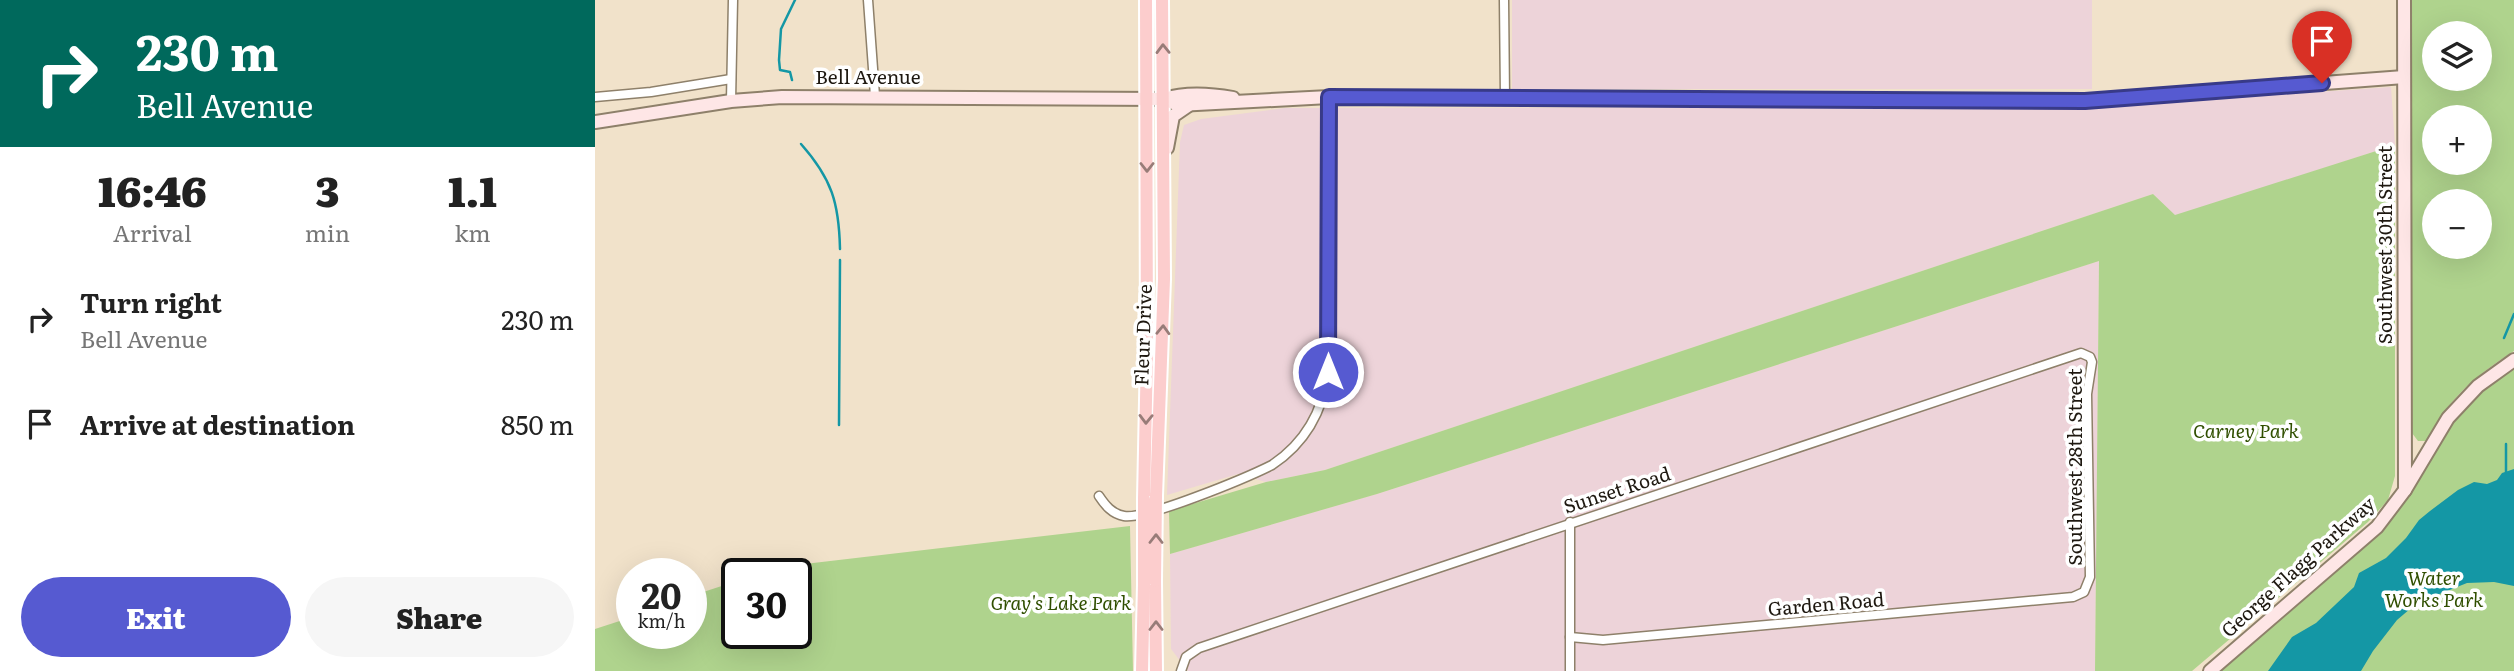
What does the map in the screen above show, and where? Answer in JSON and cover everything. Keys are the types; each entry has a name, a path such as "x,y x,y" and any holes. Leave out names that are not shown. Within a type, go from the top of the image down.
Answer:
{"main road":[{"name":"Fleur Drive","path":"1146,0 1150,583 1156,671"},
{"name":"Fleur Drive","path":"1150,498 1164,279 1162,0"},
{"name":"Fleur Drive","path":"1142,671 1150,583"}],"street":[{"path":"731,101 733,0"},
{"path":"868,0 875,96"},
{"path":"1504,0 1505,98"},
{"name":"Southwest 30th Street","path":"2404,0 2405,490"},
{"name":"Bell Avenue","path":"595,121 731,101 782,97 1147,98 1164,99 1178,104 1329,97 2085,101 2404,77"},
{"path":"595,97 642,93 731,79"},
{"name":"Bell Avenue","path":"1164,99 1177,95 1218,95 1244,100"},
{"path":"1099,496 1111,511 1125,516 1141,515 1167,507 1272,466 1301,441 1308,431 1320,408 1328,372 1329,97"},
{"path":"1164,169 1171,122 1179,110 1189,104"},
{"name":"Southwest 28th Street","path":"2075,355 2086,354 2092,362 2087,394 2090,577 2084,592"},
{"name":"Sunset Road","path":"1181,671 1186,657 1199,648 2075,355"},
{"name":"George Flagg Parkway","path":"2210,671 2377,527 2405,490 2448,418 2478,386 2514,360"},
{"path":"1570,522 1570,671"},
{"name":"Garden Road","path":"1570,637 1616,639 2073,597 2084,592"}],"shaded area":[{"path":"1512,0 2092,0 2092,89 1512,89"},
{"path":"2391,87 2395,145 2175,216 2153,194 1325,470 1266,482 1238,474 1167,495 1180,142 1184,125 1201,119 1285,108 2098,107"},
{"path":"2099,261 2095,671 1188,671 1171,649 1170,554 1377,494"}],"green space":[{"path":"2406,0 2514,0 2514,351 2463,390 2444,412 2426,441 2418,441 2412,433"},
{"name":"Carney Park","path":"2395,145 2395,476 2388,500 2368,522 2192,671 2095,671 2099,261 1377,494 1170,554 1169,511 1266,482 1325,470 2153,194 2175,215"},
{"name":"Water Works Park","path":"2514,368 2514,671 2215,671 2362,547 2453,417 2499,377"},
{"name":"Gray's Lake Park","path":"1130,526 1133,671 595,671 595,629 616,622 616,649 707,649 707,591 721,586 721,649 812,649 812,563"}],"water":[{"path":"2514,469 2514,586 2494,582 2467,583 2417,603 2397,620 2361,671 2268,671 2292,637 2316,623 2354,587 2359,573 2386,558 2419,520 2458,490 2474,482 2487,484 2497,480 2502,473"}],"waterway":[{"path":"792,80 790,72 780,70 779,60 781,29 795,0"},
{"path":"801,144 820,169 832,192 838,218 840,249"},
{"path":"839,425 840,260"},
{"path":"2504,338 2514,314"},
{"path":"2506,444 2506,472"}],"route":[{"path":"1328,372 1329,97 2085,101 2322,83"}]}
